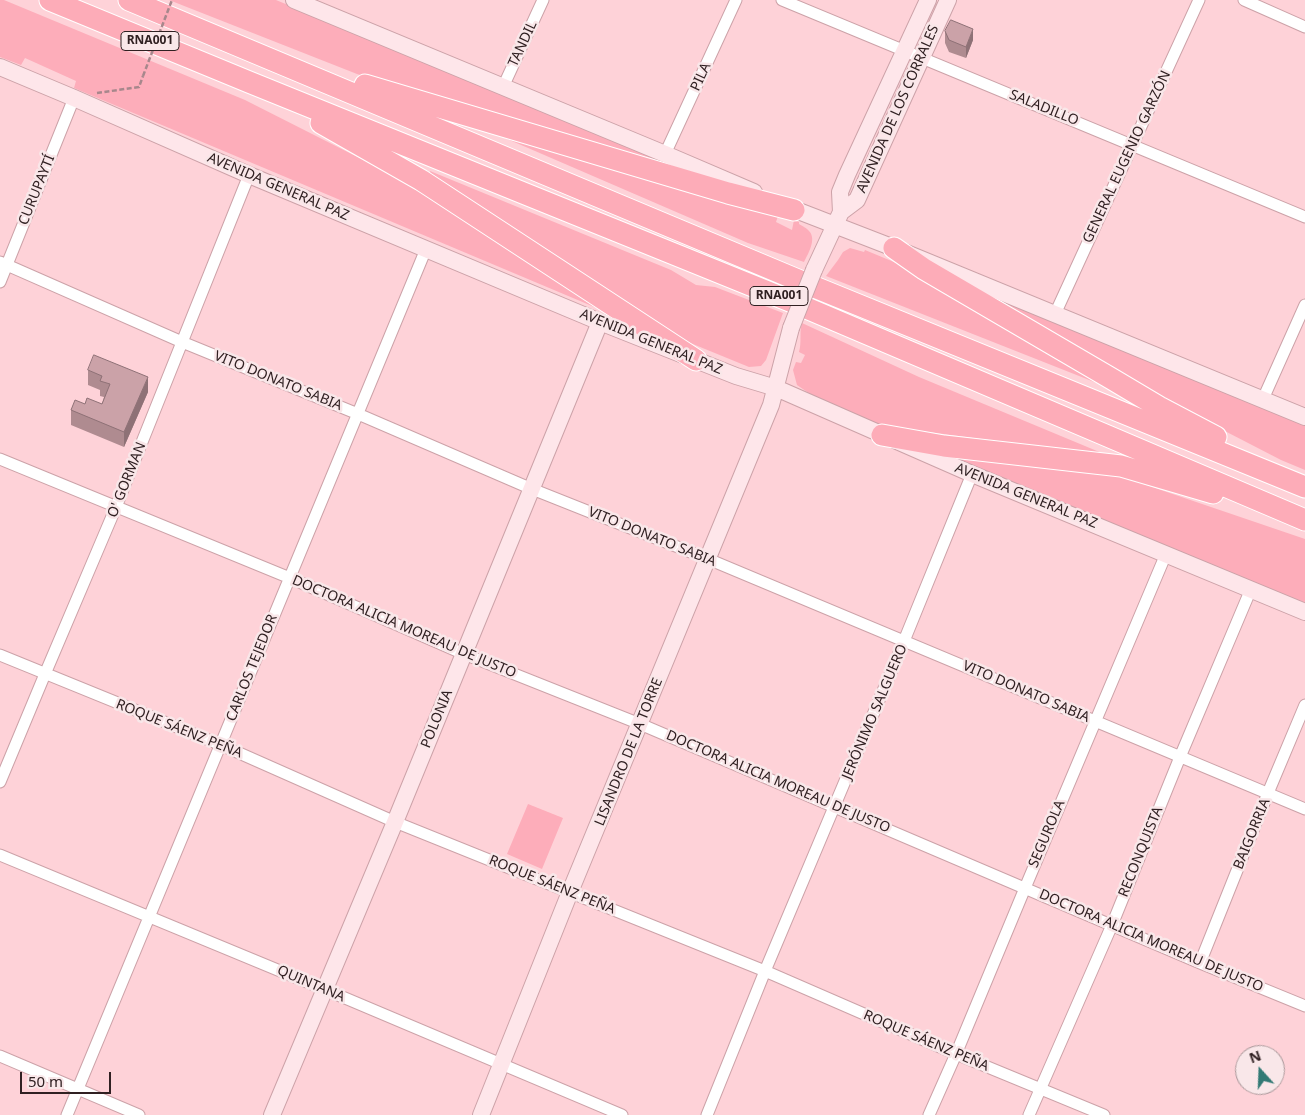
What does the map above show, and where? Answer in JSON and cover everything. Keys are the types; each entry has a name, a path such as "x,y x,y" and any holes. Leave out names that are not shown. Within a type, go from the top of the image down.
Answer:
{"highway":[{"name":"RNA001","path":"50,0 790,301 1305,520"},
{"name":"RNA001","path":"129,0 808,284 1305,485"},
{"path":"249,50 685,181 794,210"},
{"path":"249,82 420,180 696,360"},
{"path":"894,248 924,269 1159,407 1305,485"},
{"path":"882,435 944,446 1122,466 1305,520"}],"street":[{"path":"294,0 665,154 794,210 838,219 894,248 1305,417"},
{"name":"TANDIL","path":"503,87 543,0"},
{"name":"PILA","path":"665,154 736,0"},
{"name":"SALADILLO","path":"782,0 1305,217"},
{"name":"AVENIDA DE LOS CORRALES","path":"838,219 840,192 843,184 928,0"},
{"name":"AVENIDA DE LOS CORRALES","path":"776,388 791,328 814,270 838,219 857,200 948,0"},
{"name":"GENERAL EUGENIO GARZÓN","path":"1056,314 1199,0"},
{"path":"1244,0 1305,27"},
{"name":"AVENIDA GENERAL PAZ","path":"0,67 426,250 736,376 776,388 972,474 1305,612"},
{"name":"CURUPAYTÍ","path":"0,282 4,264 74,98"},
{"name":"O' GORMAN","path":"0,782 116,507 249,175"},
{"name":"CARLOS TEJEDOR","path":"67,1115 426,250"},
{"name":"VITO DONATO SABIA","path":"4,264 182,342 358,414 532,489 708,559 1305,809"},
{"path":"1262,399 1305,305"},
{"name":"POLONIA","path":"272,1115 326,990 600,322"},
{"name":"LISANDRO DE LA TORRE","path":"481,1115 570,892 771,405 776,388"},
{"name":"DOCTORA ALICIA MOREAU DE JUSTO","path":"0,458 290,578 464,654 640,724 1305,1006"},
{"name":"JERÓNIMO SALGUERO","path":"707,1115 972,474"},
{"name":"SEGUROLA","path":"929,1115 1166,554"},
{"name":"RECONQUISTA","path":"1030,1115 1112,925 1180,756 1251,589"},
{"name":"ROQUE SÁENZ PEÑA","path":"0,655 221,745 395,822 765,971 956,1054 1104,1115"},
{"name":"BAIGORRIA","path":"1200,963 1305,705"},
{"name":"QUINTANA","path":"0,855 622,1115"},
{"path":"0,1056 139,1115"}],"path":[{"path":"95,93 139,87 172,0"}],"shaded area":[{"path":"0,0 4,0 245,100 397,177 611,314 74,88 76,81 25,58 21,65 0,57"},
{"path":"169,0 276,0 698,175 489,117 357,74"},
{"path":"454,116 779,213 776,222 792,230 794,220 809,231 812,242 809,251 804,262 748,243"},
{"path":"430,171 671,270 696,285 715,287 783,313 766,360 761,366 749,367 683,340 431,176"},
{"path":"850,248 864,252 865,250 906,267 1112,389 826,276 843,252"},
{"path":"959,284 1305,425 1305,470 1281,460 1157,396"},
{"path":"802,323 919,377 1109,456 883,426 813,396 797,385 793,370 796,362 801,363 805,355 799,352"},
{"path":"948,457 1111,473 1305,539 1305,606"},
{"path":"528,804 563,818 542,869 507,854"}],"building":[{"path":"951,20 973,29 966,47 949,40 945,31"},
{"path":"94,355 148,377 124,432 71,410 75,400 85,404 87,398 102,404 110,384 100,381 102,376 88,370"}]}
